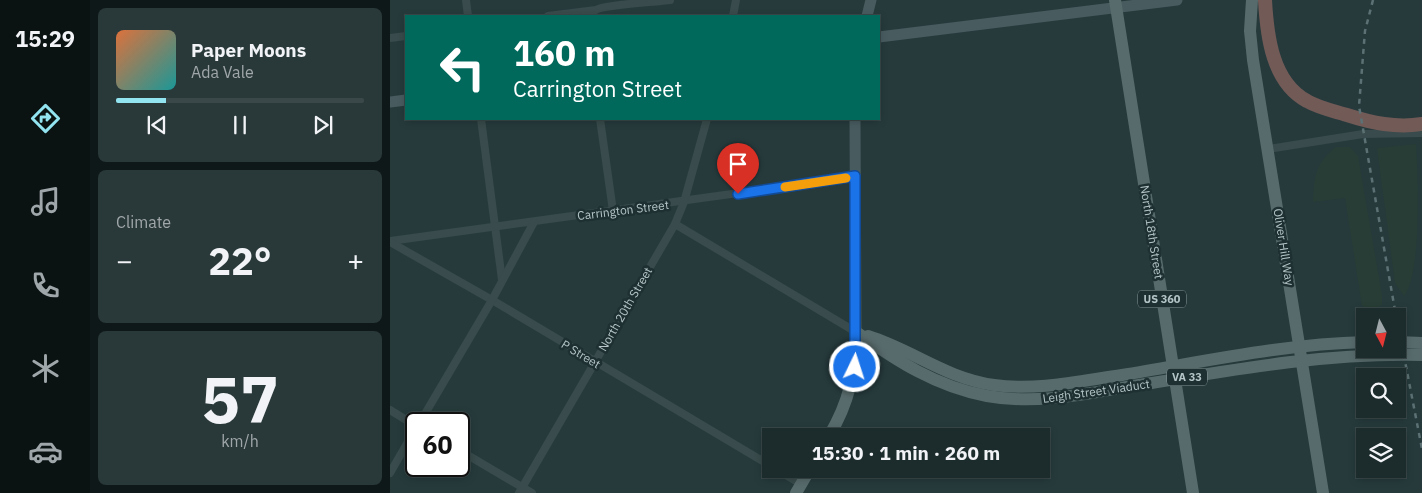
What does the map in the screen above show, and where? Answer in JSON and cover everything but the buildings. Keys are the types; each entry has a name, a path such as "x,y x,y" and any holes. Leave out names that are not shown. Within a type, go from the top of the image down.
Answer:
{"highway":[{"path":"1265,0 1268,36 1279,73 1288,85 1307,101 1384,124 1422,124"}],"main road":[{"path":"868,15 871,0"},
{"path":"880,38 1115,4 1177,0"},
{"name":"Oliver Hill Way","path":"1252,0 1250,31 1253,60 1323,493"},
{"name":"North 18th Street","path":"1115,4 1193,493"},
{"path":"390,102 405,100"},
{"path":"833,428 849,394 855,367 855,120"},
{"name":"Leigh Street Viaduct","path":"856,332 909,367 1002,398 1046,399 1311,358 1367,354 1422,355"},
{"path":"1406,342 1422,343"},
{"name":"Leigh Street Viaduct","path":"956,382 1040,387 1288,349 1356,343"}],"street":[{"path":"466,0 468,15"},
{"path":"568,15 588,14 601,3 612,7 670,0"},
{"path":"733,15 736,0"},
{"path":"390,38 405,36"},
{"path":"481,120 502,280"},
{"path":"600,120 613,211"},
{"name":"North 20th Street","path":"521,490 675,224 684,202 707,120"},
{"path":"1268,149 1363,134 1422,133"},
{"name":"Carrington Street","path":"390,242 684,202 855,176"},
{"path":"425,412 492,300 534,222"},
{"path":"675,224 856,332"},
{"name":"P Street","path":"390,242 492,300 762,461"},
{"path":"390,410 405,419"},
{"path":"390,473 405,447"},
{"path":"470,457 521,490 532,493"},
{"path":"787,478 799,488"}],"green space":[{"path":"1416,144 1418,224 1414,267 1410,284 1404,296 1395,283 1377,148"},
{"path":"1336,147 1350,147 1358,156 1382,295 1382,305 1376,308 1362,306 1345,198 1313,202 1317,171 1329,153"}],"railway":[{"path":"1373,0 1365,31 1359,106 1395,308"},
{"path":"1404,358 1422,449"}],"slow traffic":[{"path":"785,187 846,178"}],"route":[{"path":"738,194 855,176 855,367"}]}
